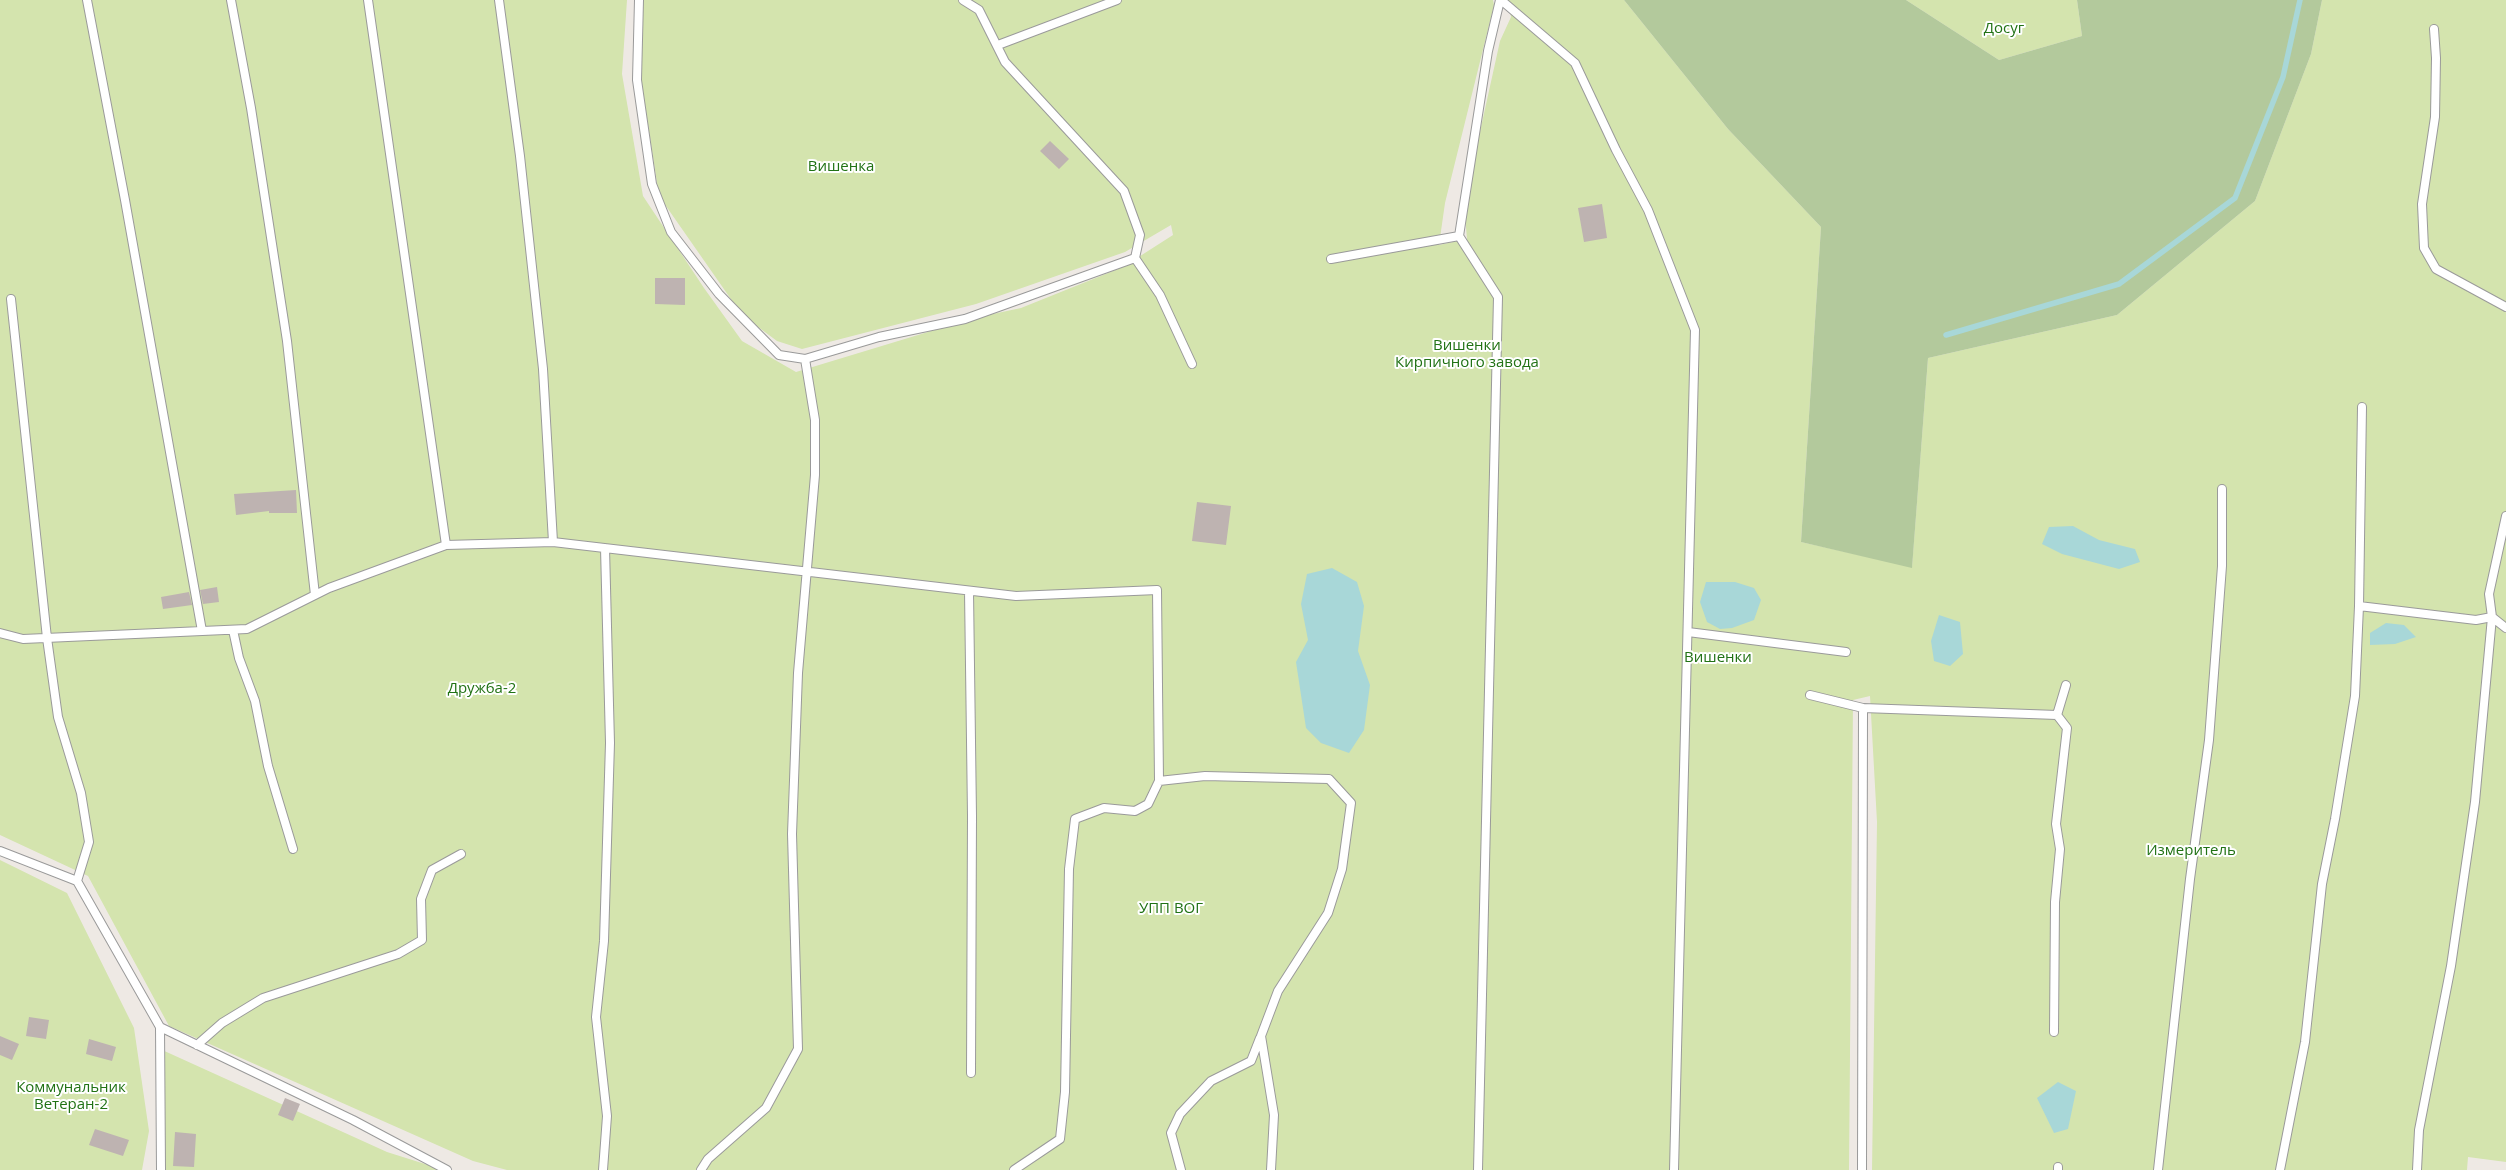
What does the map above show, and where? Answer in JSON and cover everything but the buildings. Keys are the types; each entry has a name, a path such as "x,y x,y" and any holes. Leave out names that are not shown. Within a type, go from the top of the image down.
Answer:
{"lane":[{"path":"87,0 202,631"},
{"path":"231,0 251,108 287,341 315,595"},
{"path":"368,0 446,545"},
{"path":"499,0 520,156 543,369 553,542"},
{"path":"639,0 637,80 652,184 671,232 719,294 779,355 806,360 879,337 965,319 1135,258"},
{"path":"963,0 979,10 1006,62 1124,191 1140,235 1135,258 1160,295 1192,364"},
{"path":"998,45 1116,0"},
{"path":"1478,1170 1498,297 1459,236 1488,51 1501,0 1575,63 1616,150 1648,210 1695,330 1674,1170"},
{"path":"2434,29 2436,58 2435,117 2422,204 2424,248 2436,269 2506,307"},
{"path":"1331,259 1459,236"},
{"path":"11,299 47,638 58,717 81,793 89,842 76,881"},
{"path":"701,1170 708,1159 766,1108 798,1049 792,834 798,673 805,571 815,475 815,420 806,360"},
{"path":"2280,1170 2305,1042 2322,884 2335,819 2355,696 2359,606 2362,407"},
{"path":"2158,1170 2190,879 2209,740 2222,566 2222,489"},
{"path":"2417,1170 2420,1130 2451,966 2475,802 2492,618 2489,594 2506,516"},
{"path":"0,633 23,639 246,629 315,595 446,545 553,542 1016,596 1158,590 1159,781 1148,804 1135,810 1104,808 1075,819 1069,869 1065,1092 1060,1139 1014,1170"},
{"path":"602,1170 606,1116 596,1017 604,941 610,743 605,548"},
{"path":"969,591 972,816 971,1073"},
{"path":"2359,606 2476,620 2492,618 2506,628"},
{"path":"234,630 239,658 255,701 268,766 293,849"},
{"path":"1688,632 1846,652"},
{"path":"2057,715 2066,685"},
{"path":"1810,695 1863,708 2057,715"},
{"path":"1862,1170 1863,708"},
{"path":"2054,1032 2056,902 2060,849 2056,824 2067,728 2057,715"},
{"path":"1159,781 1205,776 1329,779 1351,803 1342,869 1328,913 1278,990 1251,1060 1211,1081 1180,1114 1170,1133 1181,1170"},
{"path":"0,851 76,881 160,1027 161,1170"},
{"path":"197,1045 222,1023 263,998 398,954 422,940 421,899 432,870 461,854"},
{"path":"160,1027 353,1120 447,1170"},
{"path":"1261,1036 1274,1116 1270,1170"}],"green space":[{"path":"0,0 627,0 622,74 643,196 742,341 796,372 974,318 1021,308 1123,267 1173,235 1171,225 1125,252 976,304 802,349 777,341 742,315 659,196 640,72 643,0 1493,0 1494,5 1445,203 1439,245 1467,239 1464,204 1500,41 1511,17 1508,0 1624,0 1728,129 1821,227 1801,542 1912,567 1928,358 2117,315 2255,201 2311,54 2322,0 2506,0 2506,1162 2468,1157 2467,1170 1872,1170 1877,822 1870,696 1853,700 1849,1170 507,1170 473,1161 169,1026 88,876 0,835"},
{"path":"1624,0 1906,0 1999,60 2082,36 2077,0 2322,0 2311,54 2255,201 2117,315 1928,358 1912,568 1801,542 1821,227 1728,129"},
{"name":"Досуг","path":"1906,0 2077,0 2082,36 1999,60"},
{"name":"Коммунальник Ветеран-2","path":"0,860 67,893 134,1028 149,1131 142,1170 0,1170"},
{"path":"160,1049 387,1152 444,1170 161,1170"}],"water":[{"path":"2073,526 2099,540 2135,549 2140,562 2119,569 2062,554 2042,544 2049,527"},
{"path":"1332,568 1357,582 1364,606 1358,651 1370,685 1364,730 1349,753 1321,743 1306,728 1296,662 1308,640 1301,604 1307,574"},
{"path":"1706,582 1735,582 1754,588 1761,600 1754,620 1732,628 1720,629 1707,622 1700,602"},
{"path":"1939,615 1960,622 1963,654 1950,666 1934,661 1931,641"},
{"path":"2386,623 2404,625 2416,637 2395,644 2370,645 2370,633"},
{"path":"2058,1082 2076,1091 2068,1129 2054,1133 2037,1098"}],"waterway":[{"path":"1946,335 2119,284 2235,198 2283,77 2300,0"}],"park label":[{"name":"Вишенка","path":"841,167"},
{"name":"Вишенки Кирпичного завода","path":"1467,354"},
{"name":"Вишенки","path":"1718,658"},
{"name":"Дружба-2","path":"482,689"},
{"name":"Измеритель","path":"2191,851"},
{"name":"УПП ВОГ","path":"1171,909"}]}
